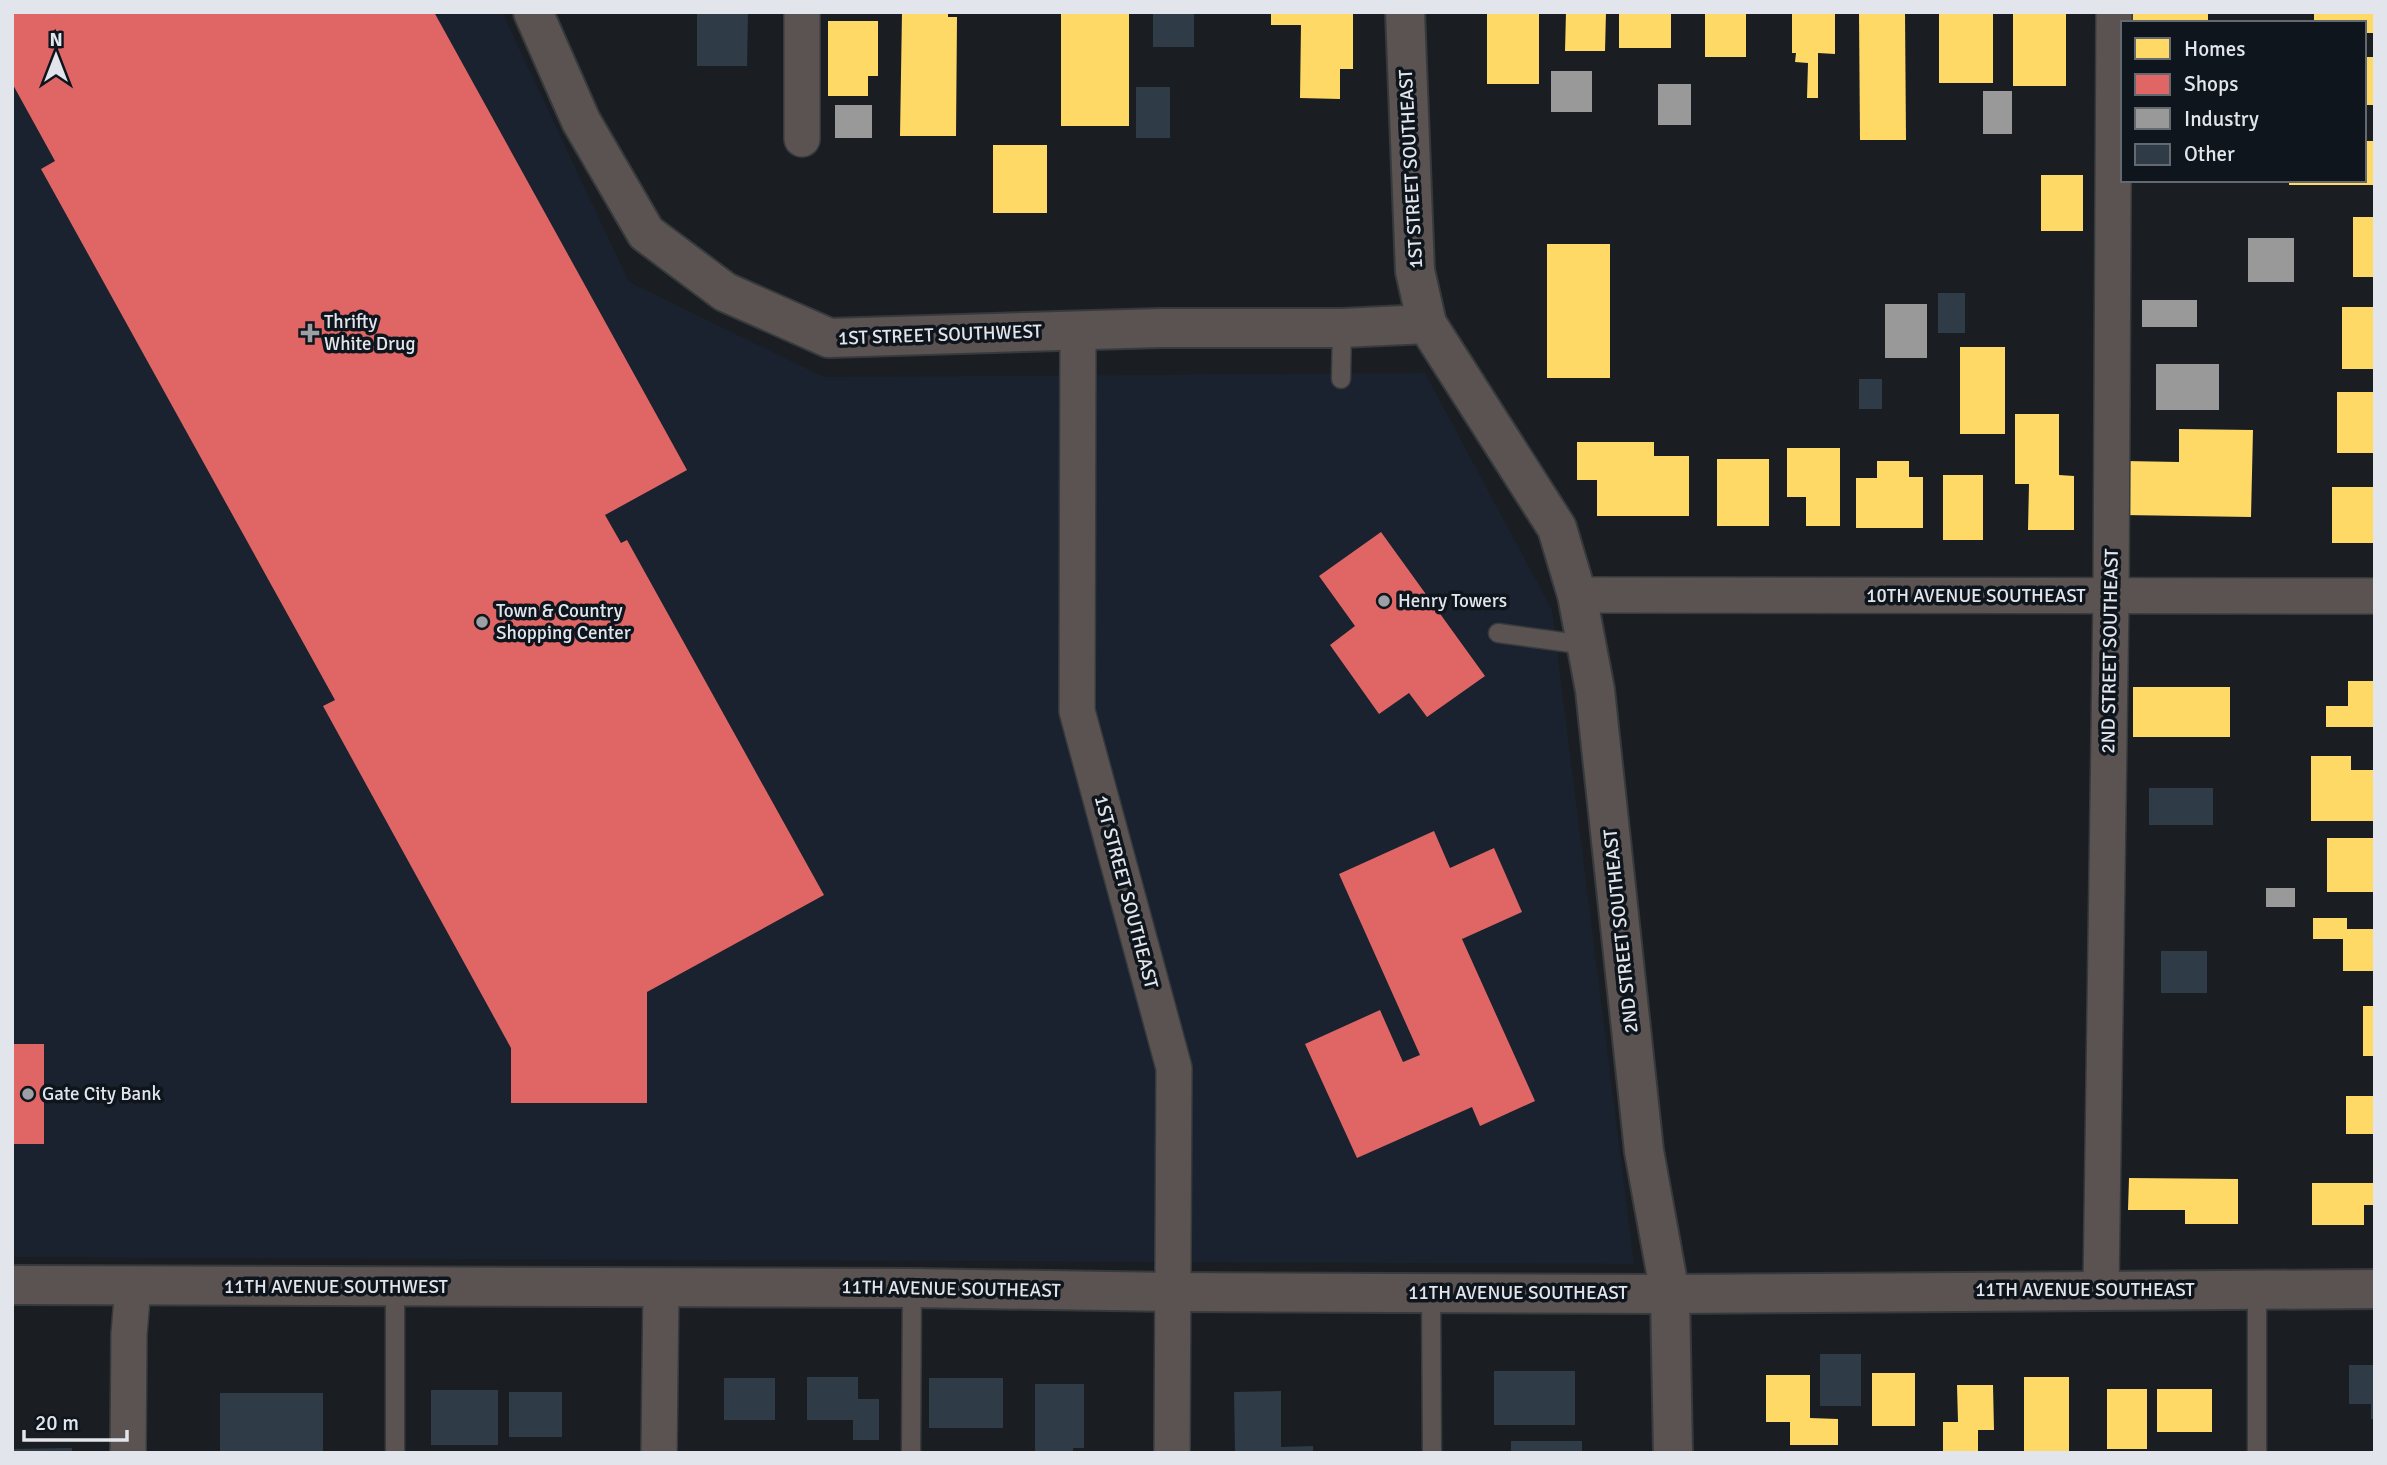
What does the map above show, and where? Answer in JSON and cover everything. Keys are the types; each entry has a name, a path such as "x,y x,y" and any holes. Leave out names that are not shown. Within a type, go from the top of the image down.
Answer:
{"street":[{"name":"1ST STREET SOUTHWEST","path":"533,12 581,121 646,233 725,292 829,338 1427,324"},
{"path":"802,12 802,138"},
{"name":"1ST STREET SOUTHEAST","path":"1405,12 1415,271 1427,324"},
{"name":"2ND STREET SOUTHEAST","path":"2101,1290 2112,597 2114,12"},
{"name":"2ND STREET SOUTHEAST","path":"1427,324 1557,528 1577,595 1595,690 1644,1151 1670,1294 1673,1453"},
{"name":"1ST STREET SOUTHEAST","path":"1078,331 1077,711 1174,1068 1172,1453"},
{"name":"10TH AVENUE SOUTHEAST","path":"1577,595 2375,596"},
{"name":"11TH AVENUE SOUTHWEST","path":"12,1285 660,1288"},
{"path":"128,1453 129,1334 133,1286"},
{"path":"659,1453 660,1288"},
{"name":"11TH AVENUE SOUTHEAST","path":"660,1288 1670,1294 2375,1289"}],"lane":[{"path":"1341,379 1342,328"},
{"path":"1498,633 1586,645"},
{"path":"395,1287 395,1453"},
{"path":"911,1453 912,1288"},
{"path":"2257,1290 2257,1453"},
{"path":"1431,1293 1432,1453"}],"shaded area":[{"path":"12,12 502,12 629,282 824,377 1425,373 1552,610 1634,1264 12,1257"}],"building: Homes":[{"path":"902,12 948,12 948,17 957,17 956,136 900,136"},
{"path":"1061,12 1129,12 1129,126 1061,126"},
{"path":"1271,12 1353,12 1353,69 1340,69 1340,99 1300,98 1301,25 1271,25"},
{"path":"1487,12 1539,12 1539,84 1487,84"},
{"path":"1566,12 1606,12 1605,51 1565,51"},
{"path":"1619,12 1671,12 1671,48 1619,48"},
{"path":"1705,12 1746,12 1746,57 1705,57"},
{"path":"1792,12 1835,12 1835,54 1818,53 1818,98 1807,98 1808,63 1795,62 1796,53 1792,53"},
{"path":"1939,12 1993,12 1993,83 1939,83"},
{"path":"2013,12 2066,12 2066,86 2013,86"},
{"path":"2131,12 2208,12 2208,21 2131,21"},
{"path":"2314,12 2375,12 2375,33 2366,33 2366,21 2314,21"},
{"path":"1859,13 1905,13 1906,140 1860,140"},
{"path":"828,21 878,21 878,76 868,76 868,96 828,96"},
{"path":"2366,57 2375,57 2375,105 2366,105"},
{"path":"2366,141 2375,141 2375,185 2289,185 2289,182 2366,182"},
{"path":"993,145 1047,145 1047,213 993,213"},
{"path":"2041,175 2083,175 2083,231 2041,231"},
{"path":"2353,217 2375,217 2375,277 2353,277"},
{"path":"1547,244 1610,244 1610,378 1547,378"},
{"path":"2342,307 2375,307 2375,369 2342,369"},
{"path":"1960,347 2005,347 2005,434 1960,434"},
{"path":"2337,392 2375,392 2375,453 2337,453"},
{"path":"2015,414 2059,414 2059,475 2074,476 2074,530 2028,530 2029,484 2015,484"},
{"path":"2179,429 2253,430 2251,517 2123,515 2125,461 2179,462"},
{"path":"1577,442 1654,442 1654,456 1689,456 1689,516 1597,516 1597,480 1577,480"},
{"path":"1787,448 1840,448 1840,526 1806,526 1806,497 1787,497"},
{"path":"1717,459 1769,459 1769,526 1717,526"},
{"path":"1877,461 1909,461 1909,477 1923,477 1923,528 1856,528 1856,478 1877,478"},
{"path":"1943,475 1983,475 1983,540 1943,540"},
{"path":"2332,487 2375,487 2375,543 2332,543"},
{"path":"2348,681 2375,681 2375,727 2326,727 2326,706 2348,706"},
{"path":"2133,687 2230,687 2230,737 2133,737"},
{"path":"2311,756 2351,756 2351,770 2375,770 2375,821 2311,821"},
{"path":"2327,838 2375,838 2375,892 2327,892"},
{"path":"2313,918 2347,918 2347,929 2375,929 2375,971 2343,971 2343,939 2313,939"},
{"path":"2363,1006 2375,1006 2375,1056 2363,1056"},
{"path":"2346,1096 2375,1096 2375,1134 2346,1134"},
{"path":"2129,1178 2238,1179 2238,1224 2185,1224 2185,1210 2128,1210"},
{"path":"2312,1183 2375,1183 2375,1205 2364,1205 2364,1225 2312,1225"},
{"path":"1872,1373 1915,1373 1915,1426 1872,1426"},
{"path":"1766,1375 1810,1375 1810,1418 1838,1419 1838,1445 1790,1445 1790,1422 1766,1422"},
{"path":"2024,1377 2069,1377 2069,1453 2024,1453"},
{"path":"1957,1385 1993,1385 1994,1430 1978,1430 1978,1453 1943,1453 1943,1422 1958,1422"},
{"path":"2107,1389 2147,1389 2147,1449 2107,1449"},
{"path":"2157,1389 2212,1389 2212,1432 2157,1432"}],"building: Shops":[{"name":"Town & Country Shopping Center","path":"12,12 434,12 687,470 605,515 621,543 627,540 824,895 647,992 647,1103 511,1103 511,1048 323,706 335,700 41,169 55,161 12,83"},
{"name":"Henry Towers","path":"1381,532 1485,676 1427,717 1409,693 1379,714 1330,645 1355,626 1319,576"},
{"path":"1434,831 1450,868 1494,848 1522,912 1462,939 1535,1101 1480,1126 1472,1107 1357,1158 1305,1044 1380,1010 1403,1062 1420,1055 1339,874"},
{"name":"Gate City Bank","path":"12,1044 44,1044 44,1144 12,1144"}],"building: Industry":[{"path":"1551,71 1592,71 1592,112 1551,112"},
{"path":"1658,84 1691,84 1691,125 1658,125"},
{"path":"1983,91 2012,91 2012,134 1983,134"},
{"path":"835,105 872,105 872,138 835,138"},
{"path":"2248,238 2294,238 2294,282 2248,282"},
{"path":"2142,300 2197,300 2197,327 2142,327"},
{"path":"1885,304 1927,304 1927,358 1885,358"},
{"path":"2156,364 2219,364 2219,410 2156,410"},
{"path":"2266,888 2295,888 2295,907 2266,907"}],"building: Other":[{"path":"697,12 748,12 747,66 697,66"},
{"path":"1153,12 1194,12 1194,47 1153,47"},
{"path":"1136,87 1170,87 1170,138 1136,138"},
{"path":"1938,293 1965,293 1965,333 1938,333"},
{"path":"1859,379 1882,379 1882,409 1859,409"},
{"path":"2149,788 2213,788 2213,825 2149,825"},
{"path":"2161,951 2207,951 2207,993 2161,993"},
{"path":"1820,1354 1861,1354 1861,1406 1820,1406"},
{"path":"2349,1365 2375,1365 2375,1419 2371,1419 2371,1404 2349,1404"},
{"path":"1494,1371 1575,1371 1575,1425 1494,1425"},
{"path":"807,1377 858,1377 858,1399 879,1399 879,1440 853,1440 853,1420 807,1420"},
{"path":"724,1378 775,1378 775,1420 724,1420"},
{"path":"929,1378 1003,1378 1003,1428 929,1428"},
{"path":"1035,1384 1084,1384 1084,1448 1073,1448 1073,1453 1035,1453"},
{"path":"431,1390 498,1390 498,1445 431,1445"},
{"path":"1281,1391 1281,1447 1313,1446 1313,1453 1235,1453 1234,1392"},
{"path":"509,1392 562,1392 562,1437 509,1437"},
{"path":"220,1393 323,1393 323,1453 220,1453"},
{"path":"1511,1441 1582,1441 1582,1453 1511,1453"},
{"path":"72,1448 72,1453 12,1453 12,1449"}],"place":[{"name":"Thrifty White Drug","path":"310,333"},
{"name":"Henry Towers","path":"1384,601"},
{"name":"Town & Country Shopping Center","path":"482,622"},
{"name":"Gate City Bank","path":"28,1094"}]}
